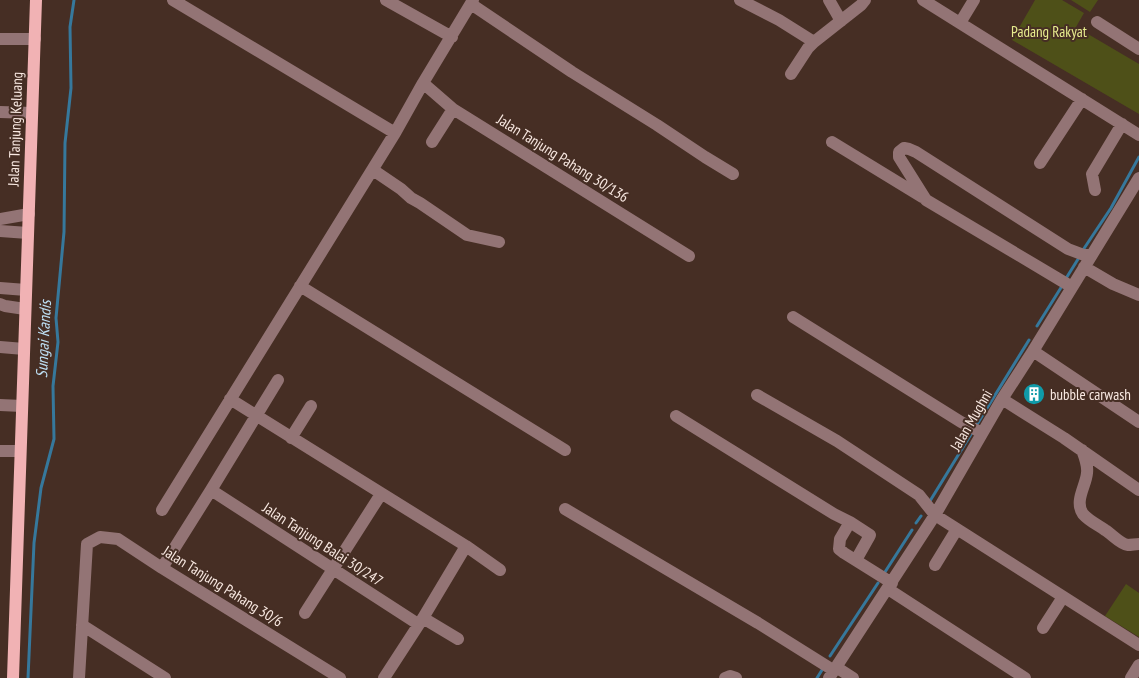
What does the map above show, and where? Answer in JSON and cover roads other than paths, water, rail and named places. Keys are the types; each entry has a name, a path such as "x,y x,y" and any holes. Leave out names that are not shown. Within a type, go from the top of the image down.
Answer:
{"main road":[{"name":"Jalan Tanjung Keluang","path":"12,678 9,451 12,348 25,309 26,290 15,232 29,214 32,113 25,39 36,0"}],"street":[{"path":"173,0 395,133"},
{"path":"386,0 452,37"},
{"path":"740,0 779,20 814,42"},
{"path":"829,0 841,21"},
{"path":"791,74 808,48 865,0"},
{"path":"923,0 1139,134"},
{"path":"960,23 974,0"},
{"path":"162,510 373,170 472,2 572,72 733,174"},
{"path":"1098,22 1139,49"},
{"path":"0,39 25,39"},
{"name":"Jalan Tanjung Pahang 30/136","path":"423,83 453,109 689,256"},
{"path":"1040,163 1082,99"},
{"path":"432,142 453,109"},
{"path":"0,112 32,113"},
{"path":"1095,190 1092,174 1122,124"},
{"path":"832,142 1070,287"},
{"path":"926,200 899,157 900,152 904,148 916,152 1084,258 1113,284 1139,295"},
{"path":"373,170 467,235 499,242"},
{"name":"Jalan Mughni","path":"832,672 935,516 1002,399 1033,351 1070,287 1084,258 1139,178"},
{"path":"0,219 29,214"},
{"path":"300,286 564,450"},
{"path":"0,288 26,290"},
{"path":"0,304 25,309"},
{"path":"793,317 961,422 982,433"},
{"path":"1033,351 1139,422"},
{"path":"162,568 278,380"},
{"path":"757,395 837,442 919,495 935,516 1139,645"},
{"path":"230,399 466,546 500,570"},
{"path":"1002,399 1082,450 1139,490"},
{"path":"291,438 311,406"},
{"path":"676,416 870,535 856,560"},
{"path":"1082,450 1088,464 1080,496 1080,509 1084,516 1122,543 1129,545 1139,544"},
{"name":"Jalan Tanjung Balai 30/247","path":"211,490 333,570 420,621 458,639"},
{"path":"305,613 381,494"},
{"path":"565,509 758,623 832,672 853,678"},
{"path":"850,522 840,539 839,549 1025,678"},
{"path":"935,565 957,529"},
{"name":"Jalan Tanjung Pahang 30/6","path":"82,625 86,544 100,537 118,539 340,678"},
{"path":"384,678 466,546"},
{"path":"1043,628 1063,597"},
{"path":"78,678 82,625 165,678"},
{"path":"1130,678 1139,665"},
{"path":"725,678 731,676 736,678"}],"waterway":[{"name":"Sungai Kandis","path":"28,678 34,543 41,488 54,439 53,386 58,342 56,318 64,232 65,143 71,88 70,27 74,0"},
{"path":"1083,250 1111,208 1139,157"},
{"path":"1065,280 1080,256"},
{"path":"1037,326 1062,286"},
{"path":"976,426 1029,340"},
{"path":"930,501 973,431"},
{"path":"916,523 921,516"},
{"path":"885,572 912,530"},
{"path":"830,656 878,583"},
{"path":"817,678 822,670"}],"place":[{"name":"bubble carwash","path":"1034,394"}],"park label":[{"name":"Padang Rakyat","path":"1049,31"}]}
